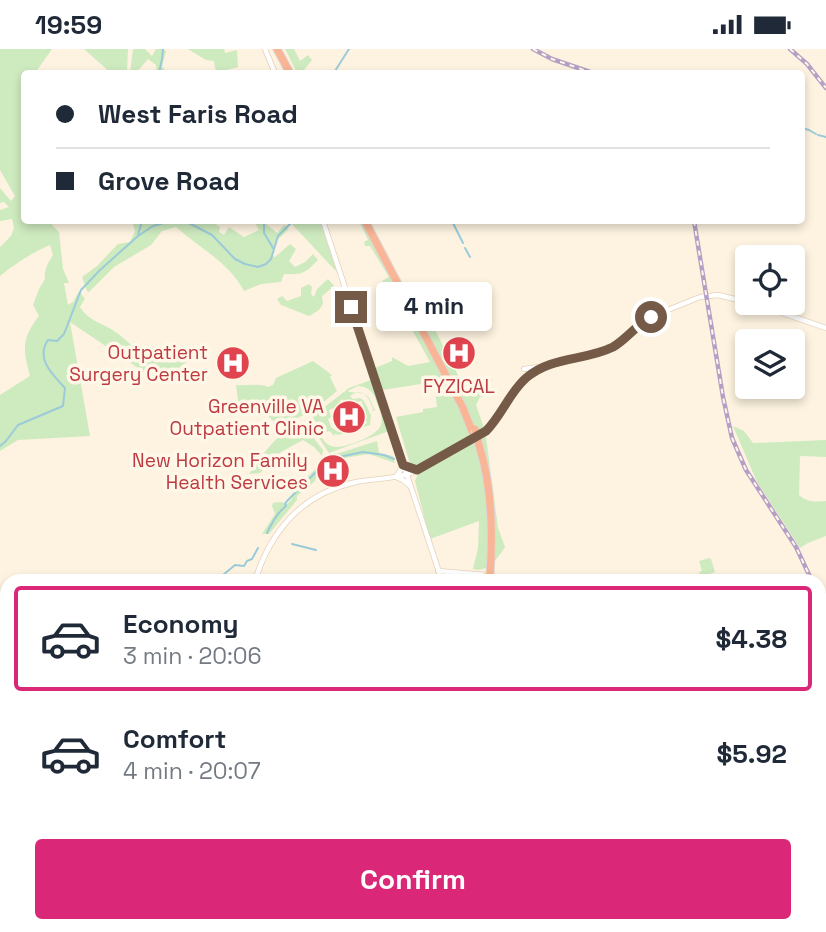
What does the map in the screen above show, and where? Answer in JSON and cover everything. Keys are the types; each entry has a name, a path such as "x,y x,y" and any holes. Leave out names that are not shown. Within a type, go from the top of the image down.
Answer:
{"highway":[{"path":"279,49 290,70"},
{"path":"370,224 473,430 485,490 488,574"}],"main road":[{"path":"265,49 274,70"},
{"path":"324,224 439,574"},
{"path":"524,369 610,348 645,320 706,295 735,299"},
{"path":"788,315 826,328"},
{"path":"257,574 271,541 304,505 342,486 407,475 486,431 520,384 544,366"},
{"path":"403,465 417,470"},
{"path":"396,477 403,465"},
{"path":"410,486 417,470"},
{"path":"396,477 410,486"},
{"path":"438,571 459,574"}],"green space":[{"path":"0,49 52,49 37,70 21,70 21,224 52,224 59,232 63,269 69,283 64,283 68,305 79,291 85,299 80,307 87,315 116,332 150,361 160,352 184,362 195,356 159,382 70,322 90,436 18,440 0,451 0,395 30,376 26,359 26,338 39,316 33,305 53,255 50,245 0,276 0,247 11,236 14,228 12,219 0,221 0,210 9,207 4,202 0,203 0,188 11,201 15,196 0,170"},
{"path":"84,49 128,49 127,70 108,70"},
{"path":"133,49 145,49 152,56 156,49 166,51 162,67 165,70 157,70 156,65 148,59 139,70 130,70"},
{"path":"188,49 224,49 225,53 237,50 238,67 216,70 214,61 206,60"},
{"path":"285,49 294,49 300,61 308,55 312,60 304,70 296,70"},
{"path":"133,224 215,224 224,235 229,227 244,237 259,230 256,224 266,224 277,233 284,225 289,229 275,242 272,256 275,257 290,244 296,249 289,261 295,267 313,254 318,260 303,272 284,274 281,282 261,284 244,291 222,263 176,227 162,231 151,245 114,267 87,291 82,277 118,244 130,242 135,231"},
{"path":"292,224 323,224 338,270 334,269"},
{"path":"360,224 364,224 405,303 387,317 387,305 394,296 389,283 382,281 389,277 370,246 365,246 364,242 368,240"},
{"path":"328,279 334,286 322,296 323,304 319,310 309,316 281,305 277,299 282,296 287,301 301,296 301,288 309,284 314,297 317,289"},
{"path":"427,314 460,379 492,379 485,396 480,397 476,405 484,428 415,467 410,464 396,417 437,407 434,382 382,390 375,368 392,361 392,357 408,366 430,362 410,326"},
{"path":"313,361 332,375 330,377 337,391 314,410 289,422 286,419 276,424 258,405 238,401 236,385 268,387 273,385 276,378"},
{"path":"371,380 378,392 389,431 329,453 319,438 313,416 349,388","holes":["358,386 373,393 381,414 379,429 355,443 337,447 328,445 320,434 330,431 334,436 370,425 371,415 365,403 360,398 353,399 350,396 357,393 348,391","343,399 343,403 361,401 367,423 362,425 357,416 350,417 352,423 349,424 348,417 341,422 342,431 338,432 331,427 329,410 342,405 339,401"]},
{"path":"307,421 309,432 323,450 322,456 303,440 281,452 260,473 249,474 281,435"},
{"path":"733,426 744,431 753,443 826,440 826,457 800,456 799,495 811,501 826,501 826,536 800,548 757,482"},
{"path":"486,437 498,528 505,547 492,564 478,570 473,569 478,548 479,521 430,539 415,481 418,474"},
{"path":"377,441 379,453 393,456 395,463 369,454 338,459 317,474 315,481 297,496 297,500 269,534 262,534 275,514 273,503 287,504 292,499 293,492 326,458"},
{"path":"711,559 715,572 700,574 702,571 699,561"}],"waterway":[{"path":"160,70 163,49"},
{"path":"336,70 349,49"},
{"path":"805,129 816,134"},
{"path":"818,135 826,137"},
{"path":"138,235 141,224"},
{"path":"0,446 18,425 63,406 65,388 47,366 43,354 48,340 57,341 64,334 81,290 100,270 138,236 160,224"},
{"path":"191,224 212,235 235,259 258,267 271,259 278,236 290,224"},
{"path":"264,224 264,233 273,248"},
{"path":"454,224 463,243"},
{"path":"465,248 470,257"},
{"path":"267,533 287,501 323,465 334,458 363,452 394,459"},
{"path":"292,544 316,550"},
{"path":"224,574 235,565 244,566 258,548"}],"railway":[{"path":"533,49 584,70"},
{"path":"790,49 807,64 826,88"},
{"path":"694,224 732,438 746,470 796,547 809,574"}],"place":[{"name":"FYZICAL","path":"459,353"},
{"name":"Outpatient Surgery Center","path":"233,363"},
{"name":"Greenville VA Outpatient Clinic","path":"349,417"},
{"name":"New Horizon Family Health Services","path":"333,471"}],"route":[{"path":"351,307 403,465 417,470 486,431 514,390 533,373 544,366 610,348 651,317"}]}
